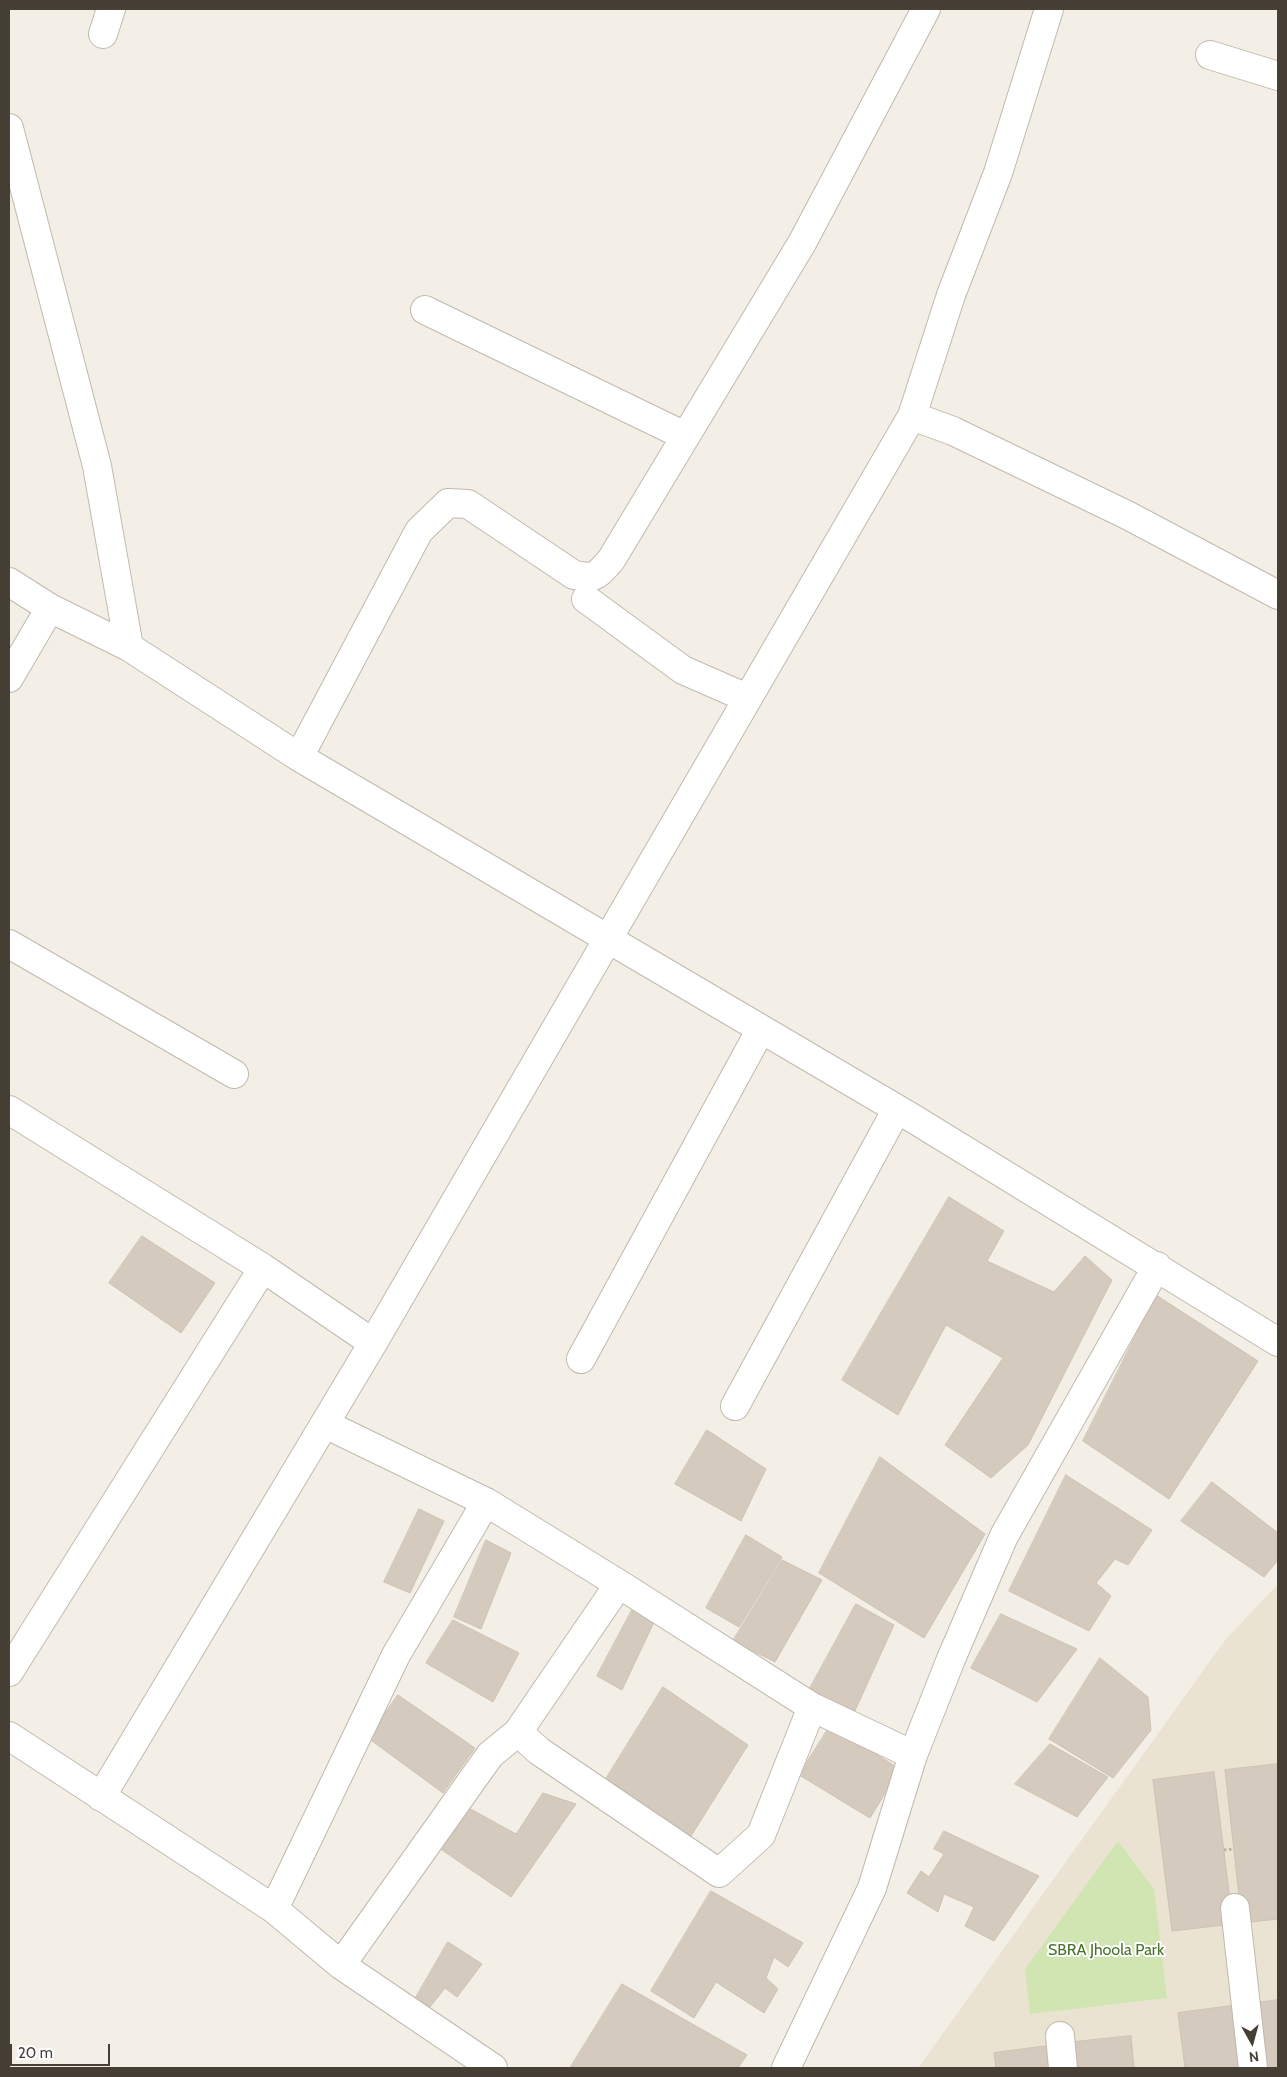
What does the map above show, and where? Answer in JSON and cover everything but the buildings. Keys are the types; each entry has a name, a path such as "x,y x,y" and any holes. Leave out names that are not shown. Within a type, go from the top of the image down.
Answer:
{"street":[{"path":"299,757 418,531 448,503 468,504 574,575 590,578 598,574 611,560 802,243 926,9"},
{"path":"101,1797 374,1343 912,416 950,295 998,173 1049,9"},
{"path":"1210,55 1278,76"},
{"path":"9,128 97,466 129,647"},
{"path":"425,310 685,436"},
{"path":"912,416 953,431 1118,511 1278,595"},
{"path":"9,582 50,608 129,647 299,757 897,1109 1157,1266 1278,1342"},
{"path":"586,599 684,670 747,698"},
{"path":"9,678 50,608"},
{"path":"9,944 234,1074"},
{"path":"581,1359 761,1029"},
{"path":"735,1406 897,1109"},
{"path":"9,1110 263,1268 374,1343"},
{"path":"786,2068 872,1888 913,1756 951,1659 1004,1536 1157,1266"},
{"path":"9,1672 263,1268"},
{"path":"325,1424 486,1502 812,1707 913,1756"},
{"path":"274,1909 396,1655 486,1502"},
{"path":"341,1965 490,1755 518,1732 619,1584"},
{"path":"518,1732 539,1751 719,1873 761,1835 812,1707"},
{"path":"9,1736 274,1909 341,1965 493,2068"},
{"path":"1235,1908 1253,2068"},
{"path":"1060,2036 1063,2068"}],"path":[{"path":"1224,1850 1234,1849"}],"shaded area":[{"path":"1278,1584 1278,2068 918,2068 1225,1640"}],"green space":[{"name":"SBRA Jhoola Park","path":"1118,1841 1154,1889 1167,1998 1030,2014 1025,1969"}]}
